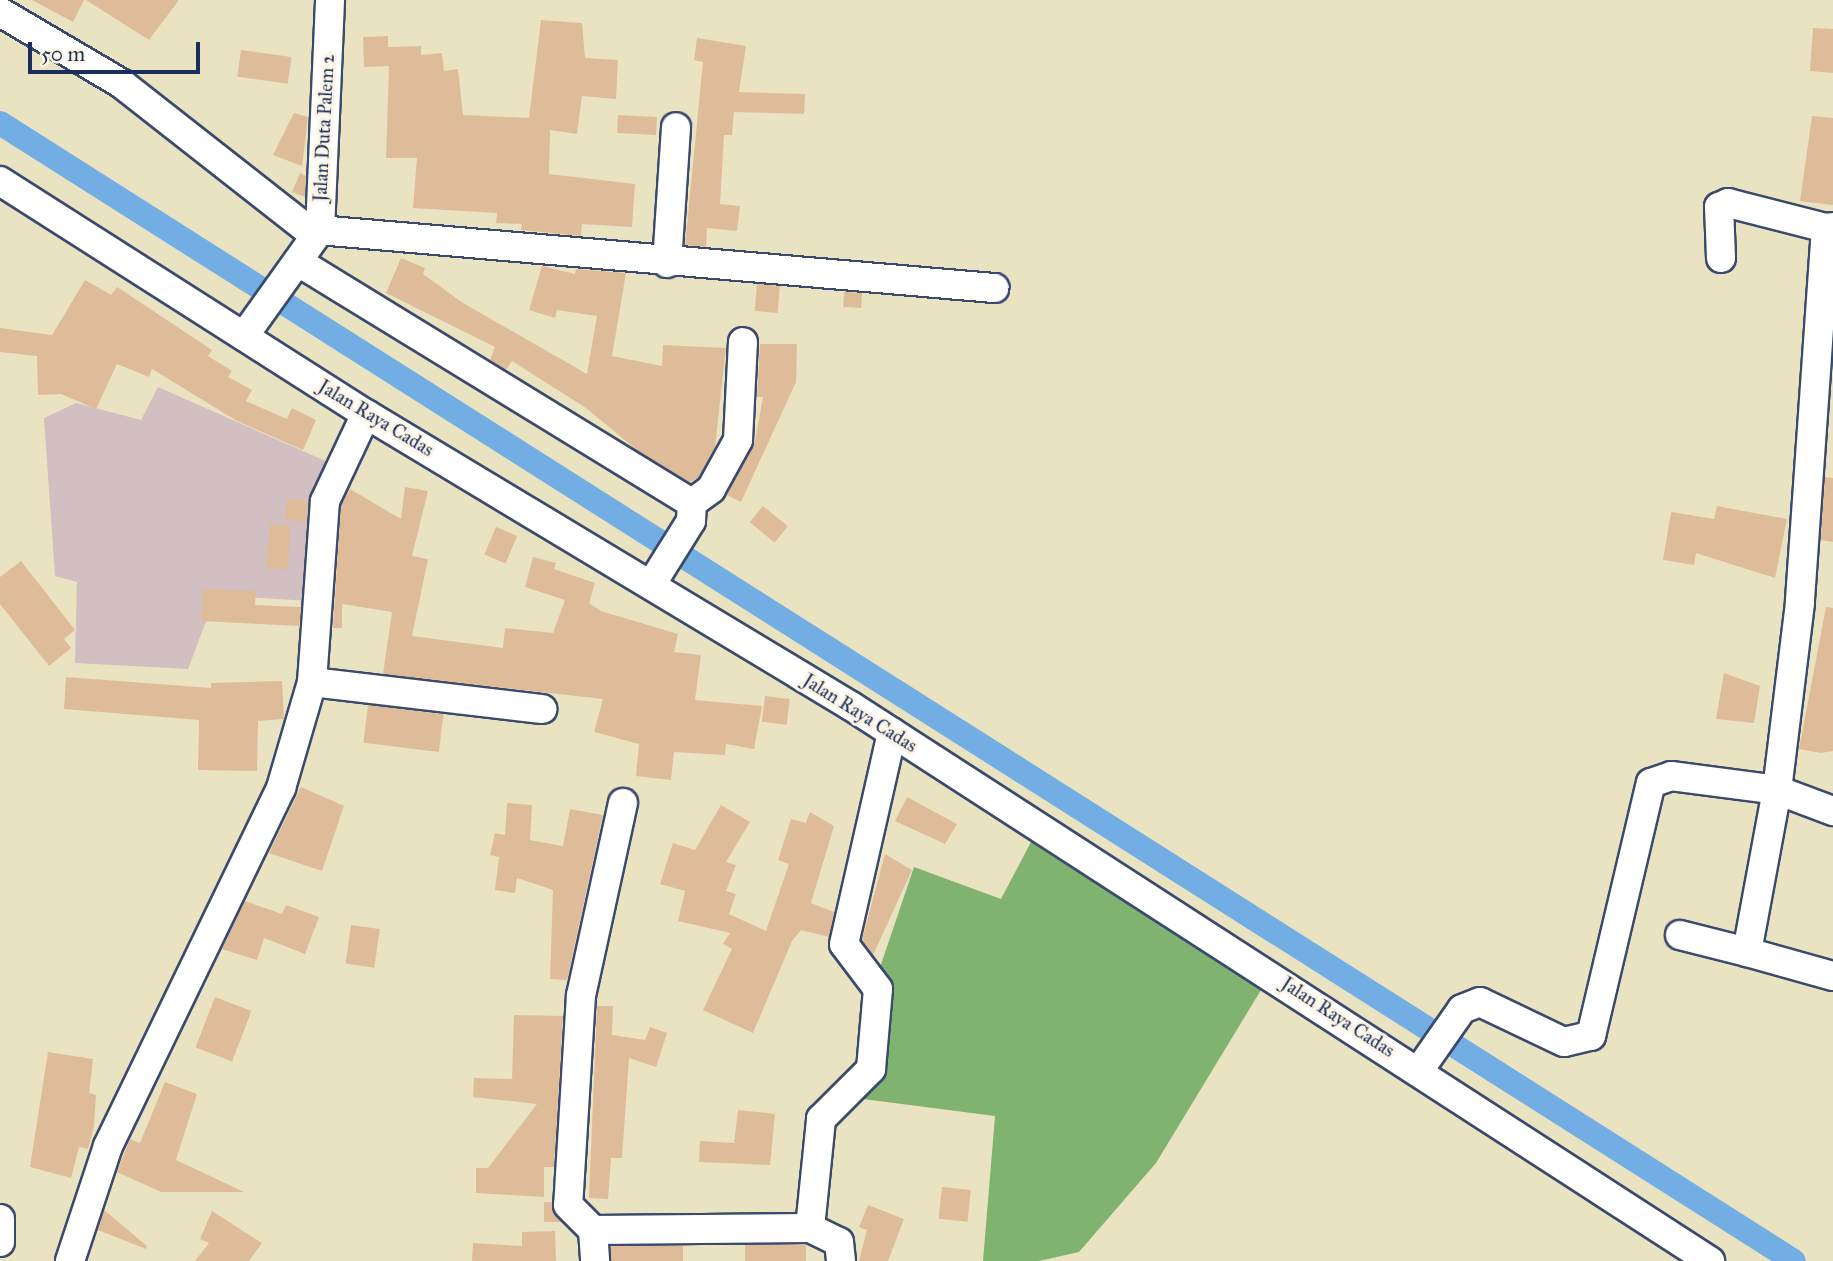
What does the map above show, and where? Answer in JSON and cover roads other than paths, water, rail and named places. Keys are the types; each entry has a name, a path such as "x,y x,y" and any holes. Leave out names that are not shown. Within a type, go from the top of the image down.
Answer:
{"street":[{"name":"Jalan Duta Palem 2","path":"306,254 330,0"},
{"path":"0,12 121,84 286,217 306,254 691,512"},
{"path":"667,263 676,127"},
{"name":"Jalan Raya Cadas","path":"0,181 250,330 366,414 656,577 892,732 1424,1064 1710,1261"},
{"path":"1721,258 1718,207 1728,202 1829,227 1812,463 1777,790 1748,952"},
{"path":"306,254 667,263 994,288"},
{"path":"250,330 306,254"},
{"path":"656,577 691,512 711,489 741,432 743,342"},
{"path":"70,1261 108,1146 281,788 312,682 325,501 366,414"},
{"path":"312,682 542,709"},
{"path":"810,1228 821,1119 871,1069 878,989 844,944 892,732"},
{"path":"1424,1064 1455,1020 1480,1002 1564,1042 1591,1037 1651,783 1671,776 1777,790 1833,811"},
{"path":"623,803 580,1007 567,1196 577,1218 593,1230 810,1228 839,1242 841,1261"},
{"path":"1680,934 1833,976"},
{"path":"0,1219 0,1242"},
{"path":"593,1230 595,1261"}],"waterway":[{"path":"0,123 1794,1261"}]}
